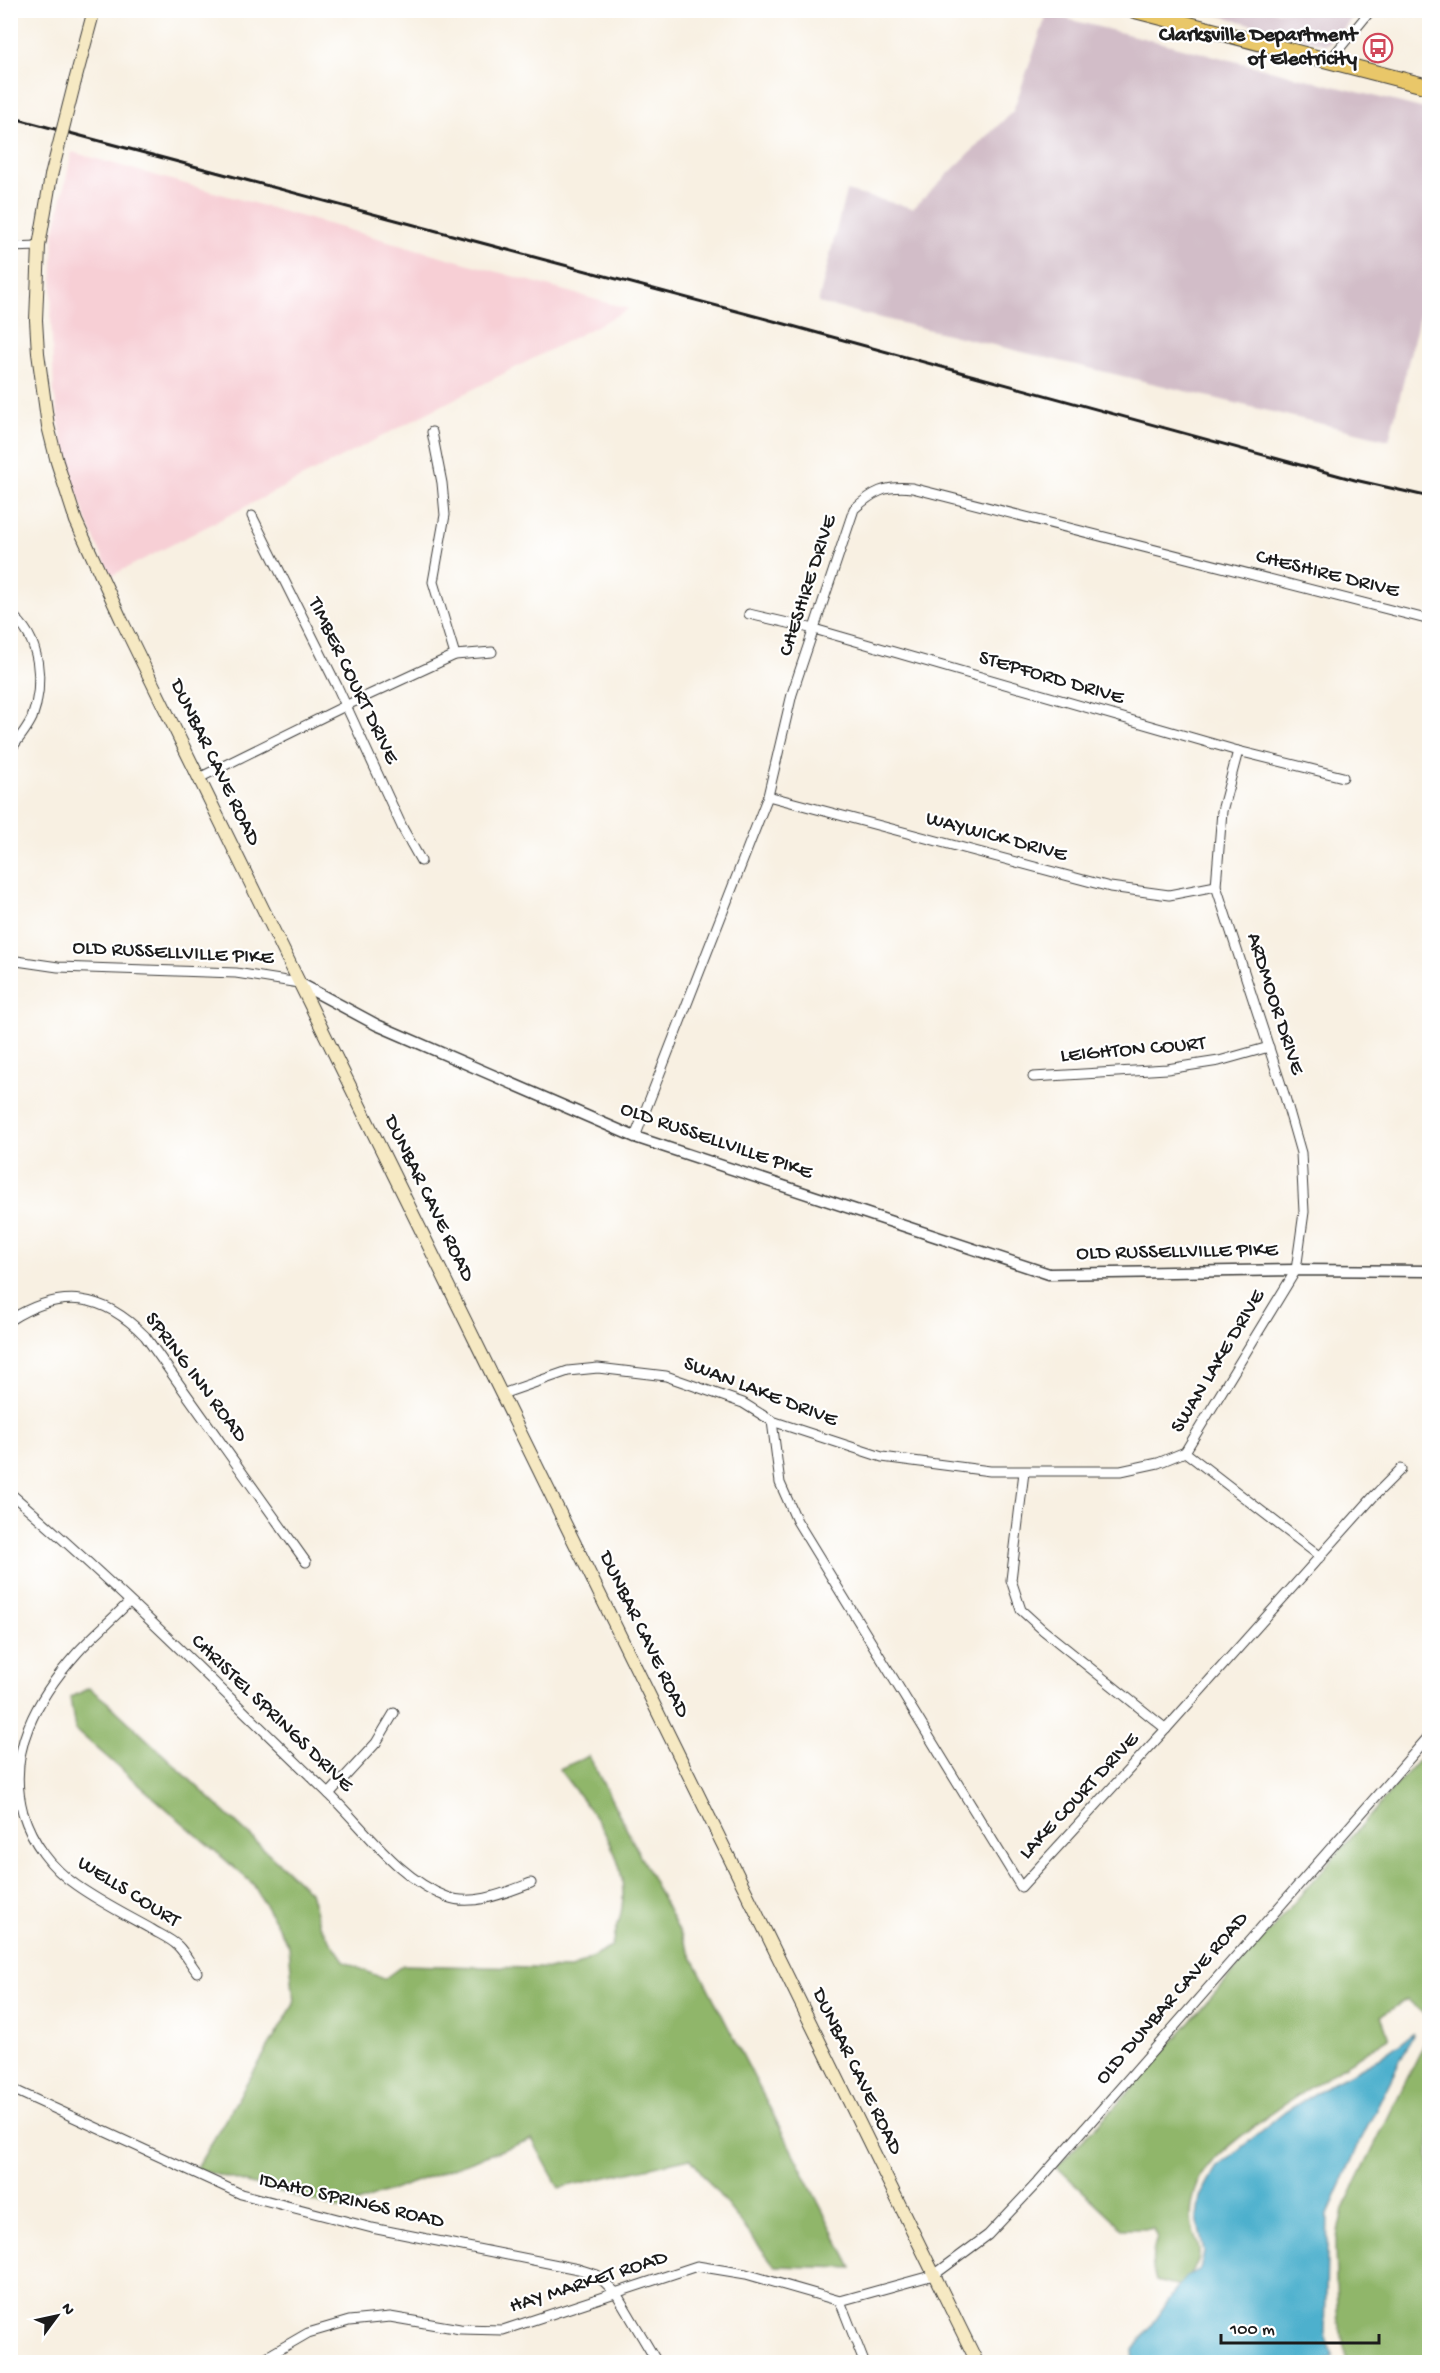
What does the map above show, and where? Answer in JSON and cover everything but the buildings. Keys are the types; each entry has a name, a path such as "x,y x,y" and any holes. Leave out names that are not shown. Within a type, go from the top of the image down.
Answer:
{"highway":[{"path":"1133,10 1430,87"}],"main road":[{"name":"DUNBAR CAVE ROAD","path":"94,10 51,176 39,246 36,320 48,426 57,462 85,539 299,983 976,2362"}],"street":[{"path":"1330,60 1371,10"},
{"path":"10,247 39,246"},
{"path":"432,432 442,483 445,514 433,582 455,655"},
{"name":"CHESHIRE DRIVE","path":"636,1137 768,796 792,694 854,509 871,494 896,486 923,491 1430,620"},
{"name":"TIMBER COURT DRIVE","path":"252,516 403,829 421,861"},
{"path":"10,614 18,620 33,644 39,668 38,696 31,721 10,750"},
{"name":"STEPFORD DRIVE","path":"749,614 814,629 1238,751 1343,777"},
{"path":"199,778 455,655 492,652"},
{"name":"ARDMOOR DRIVE","path":"1238,751 1222,811 1216,886 1285,1097 1300,1153 1304,1212 1296,1270"},
{"name":"WAYWICK DRIVE","path":"768,796 1110,887 1169,895 1216,886"},
{"name":"OLD RUSSELLVILLE PIKE","path":"10,960 58,967 236,973 299,983 377,1025 636,1137 1049,1275 1296,1270 1430,1271"},
{"name":"LEIGHTON COURT","path":"1033,1077 1167,1069 1219,1062 1269,1047"},
{"name":"SWAN LAKE DRIVE","path":"502,1394 568,1371 598,1368 627,1371 676,1379 743,1403 772,1421 882,1457 990,1471 1121,1471 1158,1463 1185,1452 1296,1270"},
{"name":"SPRING INN ROAD","path":"10,1320 30,1307 52,1301 74,1299 96,1302 128,1318 145,1335 306,1562"},
{"name":"LAKE COURT DRIVE","path":"772,1421 780,1483 796,1521 1021,1887 1374,1496 1401,1469"},
{"path":"1185,1452 1321,1557"},
{"path":"1024,1472 1011,1580 1021,1610 1166,1729"},
{"name":"CHRISTEL SPRINGS DRIVE","path":"10,1493 64,1539 329,1794 408,1876 450,1898 489,1897 531,1883"},
{"name":"WELLS COURT","path":"129,1602 77,1653 39,1702 27,1725 20,1748 18,1771 20,1801 26,1823 48,1861 74,1885 177,1945 196,1972"},
{"path":"329,1794 376,1743 394,1713"},
{"name":"OLD DUNBAR CAVE ROAD","path":"934,2275 988,2235 1037,2183 1430,1735"},
{"name":"IDAHO SPRINGS ROAD","path":"10,2088 241,2194 372,2228 578,2269 597,2275 616,2293 657,2362"},
{"name":"HAY MARKET ROAD","path":"258,2362 308,2333 349,2321 390,2317 460,2329 503,2330 697,2266 746,2274 840,2301"},
{"path":"864,2362 840,2301 934,2275"}],"shaded area":[{"path":"1203,11 1357,11 1339,35 1326,45"},
{"path":"1047,14 1429,110 1429,277 1389,440 818,303 846,191 913,208 1013,111"},
{"path":"72,152 629,309 111,576 88,524 66,462 54,393 51,318 54,234"}],"green space":[{"path":"89,1688 107,1702 310,1892 319,1924 345,1962 384,1979 403,1965 571,1969 611,1947 622,1907 623,1887 620,1868 605,1833 559,1769 589,1756 852,2268 775,2266 690,2158 559,2188 532,2139 341,2209 196,2169 294,2004 289,1946 253,1884 75,1729 70,1698"},
{"path":"1429,1748 1429,2019 1407,1999 1381,2016 1389,2038 1285,2104 1229,2146 1199,2180 1194,2197 1191,2220 1199,2251 1197,2265 1180,2287 1156,2281 1152,2260 1157,2238 1153,2229 1123,2229 1057,2167 1126,2095"},
{"path":"1429,2034 1429,2362 1347,2362 1337,2311 1335,2247 1343,2209"}],"water":[{"path":"1414,2033 1358,2146 1328,2214 1325,2335 1333,2357 1323,2362 1134,2362 1133,2350 1186,2276 1200,2270 1204,2251 1197,2218 1200,2197 1216,2168 1285,2112 1330,2084 1378,2059"}],"railway":[{"path":"10,117 785,324 1355,480 1430,497"}],"place":[{"name":"Clarksville Department of Electricity","path":"1378,48"}]}
